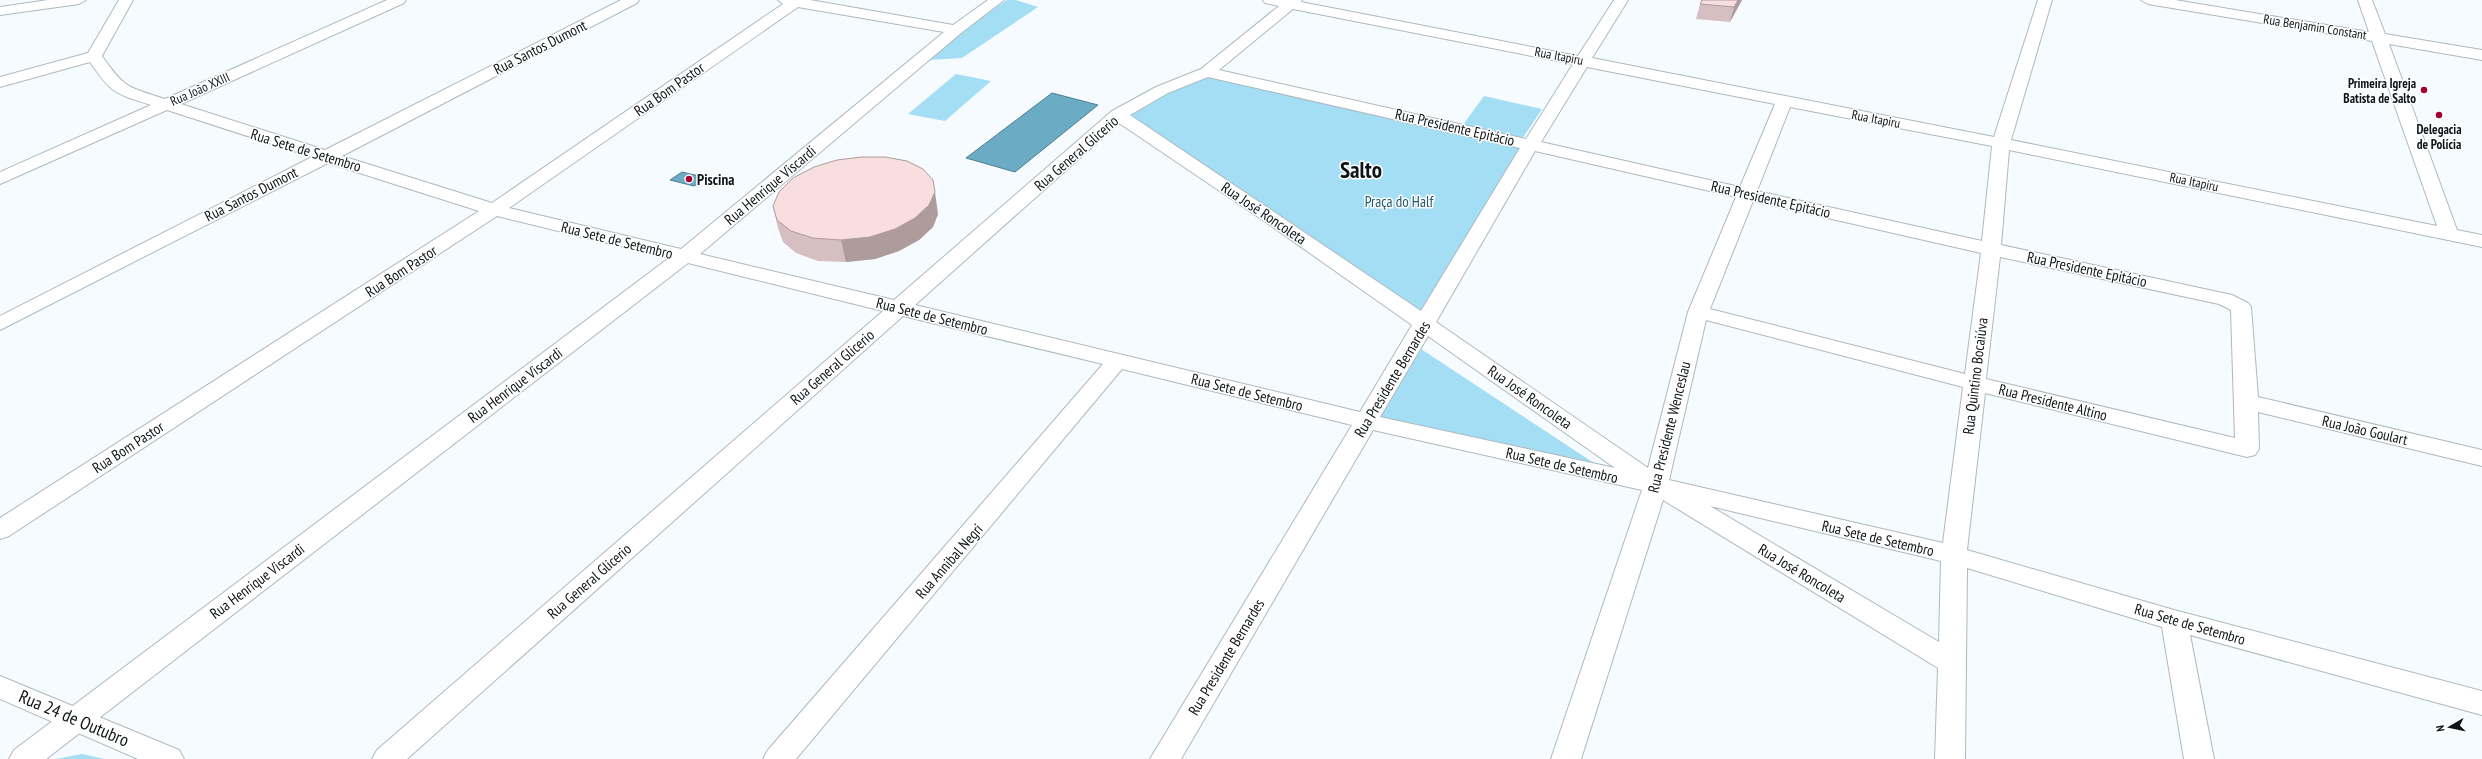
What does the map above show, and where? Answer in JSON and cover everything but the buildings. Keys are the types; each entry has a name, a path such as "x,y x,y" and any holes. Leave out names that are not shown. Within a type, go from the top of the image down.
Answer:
{"street":[{"path":"0,11 78,0"},
{"path":"0,82 94,56 126,0"},
{"name":"Rua João XXIII","path":"0,178 400,0"},
{"name":"Rua Santos Dumont","path":"0,324 632,0"},
{"name":"Rua Henrique Viscardi","path":"24,759 685,256 956,30 997,0"},
{"name":"Rua Itapiru","path":"1270,0 1293,2 2001,143 2482,241"},
{"name":"Rua Presidente Bernardes","path":"1166,759 1366,421 1426,324 1531,144 1582,60 1621,0"},
{"name":"Rua Quintino Bocaiúva","path":"1950,759 1954,555 1991,249 2001,143 2045,0"},
{"name":"Rua Benjamin Constant","path":"2148,0 2482,55"},
{"path":"2365,0 2449,234"},
{"path":"790,1 956,30"},
{"name":"Rua Bom Pastor","path":"0,530 494,210 790,1"},
{"name":"Rua General Glicerio","path":"387,759 1118,115 1162,90 1207,72 1293,2"},
{"name":"Rua Sete de Setembro","path":"94,56 112,82 123,91 494,210 1366,421 1656,485 1954,555 2174,620 2482,703"},
{"name":"Rua Presidente Epitácio","path":"1207,72 1991,249 2225,299 2241,307 2247,402"},
{"name":"Rua Presidente Wenceslau","path":"1566,759 1656,485 1698,312 1784,100"},
{"name":"Rua José Roncoleta","path":"1118,115 1274,219 1656,485 1953,664"},
{"name":"Rua Presidente Altino","path":"1698,312 1974,383 2247,449 2247,402"},
{"name":"Rua Annibal Negri","path":"778,759 996,505 1117,361"},
{"name":"Rua João Goulart","path":"2247,402 2482,458"},
{"path":"2174,620 2199,759"},
{"name":"Rua 24 de Outubro","path":"0,687 169,759"}],"green space":[{"path":"1007,0 1016,0 1038,7 962,58 928,60 968,26"},
{"name":"Praça do Half","path":"1209,72 1527,145 1426,320 1122,113"},
{"path":"956,74 991,81 945,121 908,114"},
{"path":"1484,96 1542,109 1522,139 1463,125"},
{"path":"1421,349 1600,467 1379,418"},
{"path":"82,754 104,759 56,759"}],"shaded area":[{"path":"1052,93 1098,105 1015,172 966,158"},
{"name":"Piscina","path":"682,172 708,178 694,186 670,180"}],"place":[{"name":"Primeira Igreja Batista de Salto","path":"2424,90"},
{"name":"Delegacia de Polícia","path":"2439,115"},
{"name":"Piscina","path":"689,179"}],"district":[{"name":"Salto","path":"1361,169"}]}
